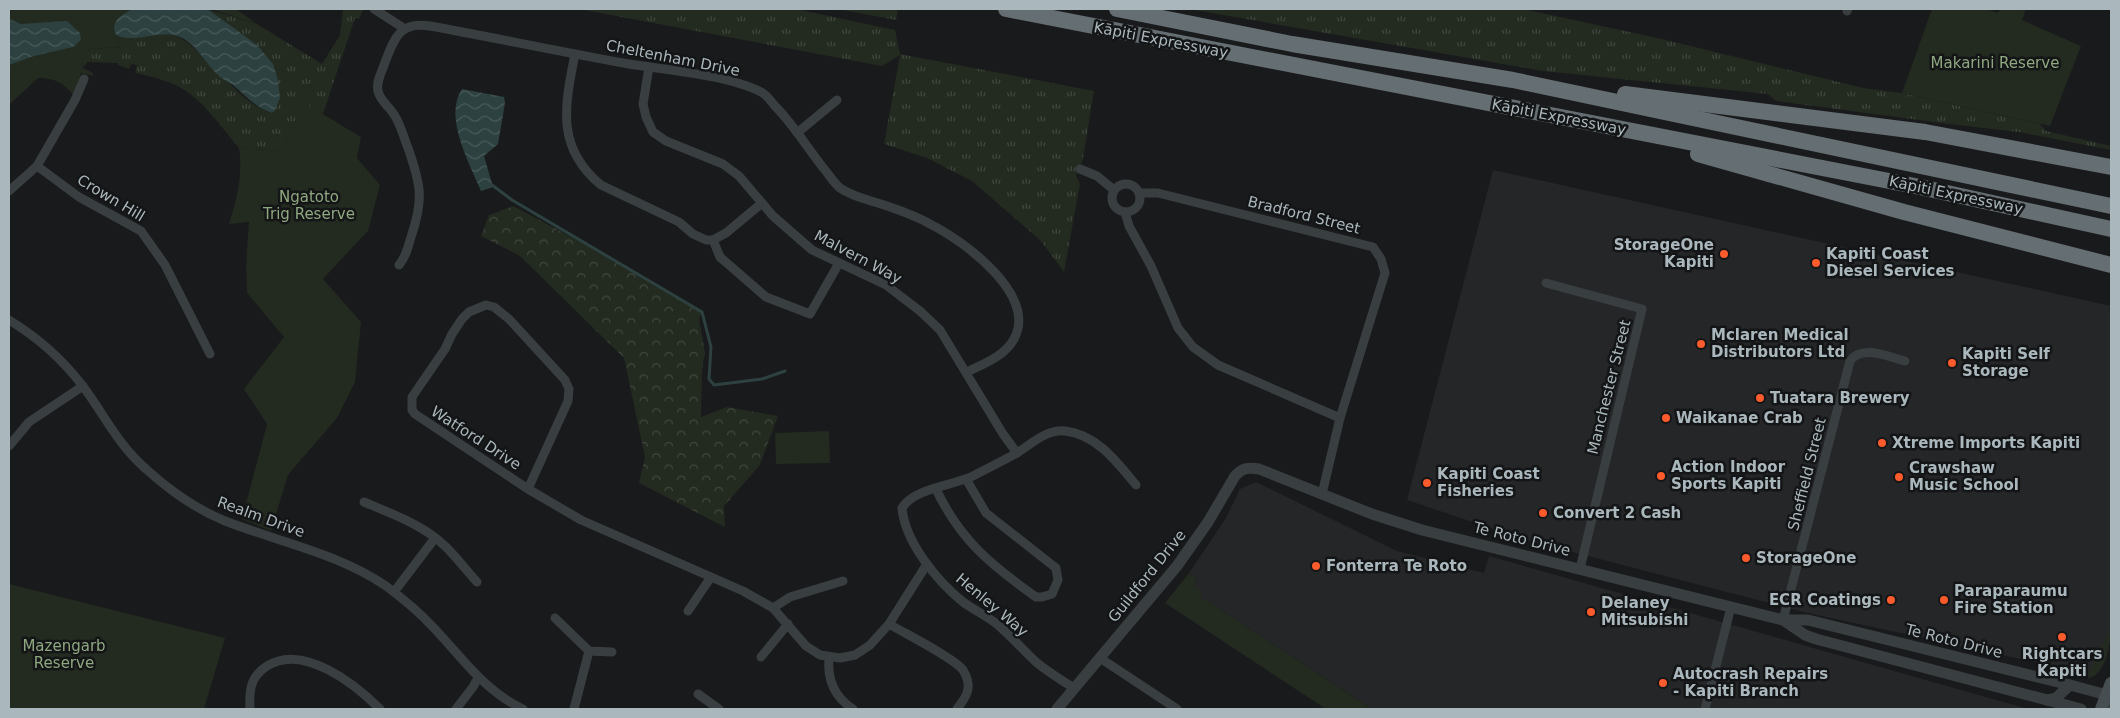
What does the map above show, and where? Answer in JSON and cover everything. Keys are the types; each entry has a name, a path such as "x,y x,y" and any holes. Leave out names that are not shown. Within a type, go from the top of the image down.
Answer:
{"highway":[{"name":"Kāpiti Expressway","path":"1006,9 1920,187 2111,229"},
{"name":"Kāpiti Expressway","path":"1117,9 1292,44 1513,80 2111,206"},
{"path":"1513,80 1915,131 2111,167"},
{"path":"1475,101 1718,159 1904,212 2111,265"}],"main road":[{"path":"2101,709 2110,694"}],"street":[{"path":"374,9 405,28 392,43 378,84 379,96 395,116 402,132 421,193 416,222 403,260 399,265"},
{"name":"Cheltenham Drive","path":"405,28 419,24 739,84 763,93 784,114 839,187 853,195 887,206 930,224 956,239 980,258 1008,288 1015,301 1018,314 1014,338 1000,355 967,372"},
{"path":"575,54 567,98 566,127 577,157 592,178 613,191 679,222 693,234 706,240 713,240 726,233 762,203"},
{"name":"Malvern Way","path":"649,67 644,104 646,117 653,132 666,141 723,164 739,176 773,216 812,250 886,285 920,311 940,330 1003,434 1017,453"},
{"path":"9,191 37,166 75,100 84,80"},
{"path":"797,133 837,100"},
{"name":"Crown Hill","path":"37,166 79,197 141,231 165,265 210,354"},
{"path":"1080,169 1097,176 1114,190 1112,195 1114,204 1116,208 1125,212 1135,209 1138,205 1139,193"},
{"name":"Bradford Street","path":"1114,190 1123,184 1129,184 1134,186 1139,193 1158,193 1373,247 1381,259 1385,273 1340,418 1322,494"},
{"path":"1125,212 1129,226 1151,266 1178,328 1193,347 1218,365 1340,418"},
{"path":"713,240 720,256 766,298 810,314 839,263"},
{"name":"Manchester Street","path":"1546,283 1642,309 1580,570"},
{"name":"Watford Drive","path":"528,488 568,400 568,384 509,319 494,307 480,307 469,312 462,319 445,349 412,397 412,410 415,414 528,488 581,520 743,591 773,608 812,652 829,658"},
{"name":"Realm Drive","path":"9,320 37,338 63,363 83,386 100,415 130,453 144,468 173,491 224,520 350,566 394,592 433,627 478,678 497,694 524,709"},
{"name":"Sheffield Street","path":"1783,620 1850,361 1856,355 1871,352 1905,361"},
{"path":"9,446 29,422 83,386"},
{"path":"966,479 986,512 1056,568 1058,580 1052,594 1036,597 987,560 962,532 943,504 936,488 966,479 1017,453 1046,434 1064,430 1089,438 1115,460 1136,485"},
{"name":"Guildford Drive","path":"1058,709 1177,566 1208,522 1234,476 1245,468 1259,469"},
{"name":"Te Roto Drive","path":"1259,469 1372,514 1422,530 1783,620 1808,620 2110,694"},
{"name":"Henley Way","path":"936,488 914,496 902,508 904,519 919,552 927,564 962,601 996,624 1037,662 1074,688"},
{"path":"364,502 404,519 435,538 446,547 477,582"},
{"path":"394,592 435,538"},
{"path":"853,709 845,704 834,689 829,676 829,658 855,655 870,645 888,624 927,564"},
{"path":"688,611 711,577"},
{"path":"773,608 790,597 842,581"},
{"path":"1705,709 1730,607"},
{"path":"554,618 589,651 612,652"},
{"name":"Te Roto Drive","path":"1783,620 1805,635 2081,709"},
{"path":"761,657 788,624"},
{"path":"888,624 952,661 963,670 969,688 957,709"},
{"path":"1926,668 1930,650"},
{"path":"574,709 589,651"},
{"path":"250,709 250,688 255,675 275,661 296,658 318,665 345,681 370,699 380,709"},
{"path":"1100,658 1177,709"},
{"path":"456,709 478,678"},
{"path":"2047,700 2056,698 2070,685"},
{"path":"698,694 719,709"}],"shaded area":[{"path":"1493,170 2111,306 2111,635 2094,675 1808,613 1526,540 1407,500"},
{"path":"1256,482 1397,551 1484,573 1489,556 2028,709 1372,709 1211,603 1200,598 1195,587 1197,579 1189,573 1226,518 1240,489"}],"green space":[{"path":"9,9 133,9 122,15 114,30 120,47 90,49 81,64 83,68 93,73 93,76 81,73 74,96 59,82 38,78 9,105"},
{"path":"207,9 257,24 322,64 340,35 343,9 363,10 359,19 355,18 323,114 303,103 284,147 280,151 239,148 213,116 191,94 166,81 135,73 137,65 131,64 129,69 118,65 118,63 87,62 83,68 81,64 90,49 120,47 116,35 132,38 165,34 172,35 192,46 247,99 272,113 234,28"},
{"path":"211,9 236,9 257,24"},
{"path":"579,9 796,9 895,30 900,54 1094,91 1083,159 1076,176 1080,184 1064,272 1041,241 972,181 927,158 884,144 900,55 882,66"},
{"path":"838,9 898,9 896,20"},
{"path":"1189,9 1523,9 1662,39 1863,88 1902,93 2040,124 2046,131 2111,146 2111,150 2019,132 1776,101 1768,94 1543,71"},
{"name":"Makarini Reserve","path":"1932,9 1986,9 1998,13 2000,9 2026,9 2022,20 2081,46 2050,126 1902,93"},
{"name":"Ngatoto Trig Reserve","path":"303,102 361,137 357,158 380,185 368,231 323,279 361,322 355,382 337,418 288,475 271,531 242,519 267,424 244,389 284,337 247,293 246,265 249,222 229,224 240,178 239,148 280,151 284,147"},
{"path":"513,206 602,253 702,312 699,319 705,353 702,369 701,417 727,407 778,416 760,465 724,506 725,527 639,483 645,457 624,358 520,256 481,236 489,215"},
{"path":"829,431 830,463 776,464 775,433"},
{"path":"1189,573 1197,579 1195,587 1203,591 1200,598 1211,603 1372,709 1326,709 1165,603"},
{"name":"Mazengarb Reserve","path":"9,584 225,638 204,709 9,709"},
{"path":"2111,629 2110,643 2102,667 2092,677 2085,678"}],"water":[{"path":"133,9 207,9 234,28 257,45 273,64 278,80 280,98 275,110 272,113 261,108 218,75 194,47 177,36 161,35 131,38 116,35 114,26 116,22 121,16"},
{"path":"9,19 21,24 67,21 80,33 81,40 73,47 34,56 9,65"},
{"path":"462,89 504,97 505,103 498,144 484,156 493,187 481,191 465,154 457,126 455,113 457,100"}],"waterway":[{"path":"492,185 512,200 702,312 711,347 709,379 714,385 762,379 785,371"}],"place":[{"name":"StorageOne Kapiti","path":"1724,254"},
{"name":"Kapiti Coast Diesel Services","path":"1816,263"},
{"name":"Mclaren Medical Distributors Ltd","path":"1701,344"},
{"name":"Kapiti Self Storage","path":"1952,363"},
{"name":"Tuatara Brewery","path":"1760,398"},
{"name":"Waikanae Crab","path":"1666,418"},
{"name":"Xtreme Imports Kapiti","path":"1882,443"},
{"name":"Action Indoor Sports Kapiti","path":"1661,476"},
{"name":"Crawshaw Music School","path":"1899,477"},
{"name":"Kapiti Coast Fisheries","path":"1427,483"},
{"name":"Convert 2 Cash","path":"1543,513"},
{"name":"StorageOne","path":"1746,558"},
{"name":"Fonterra Te Roto","path":"1316,566"},
{"name":"ECR Coatings","path":"1891,600"},
{"name":"Paraparaumu Fire Station","path":"1944,600"},
{"name":"Delaney Mitsubishi","path":"1591,612"},
{"name":"Rightcars Kapiti","path":"2062,637"},
{"name":"Autocrash Repairs - Kapiti Branch","path":"1663,683"}]}
